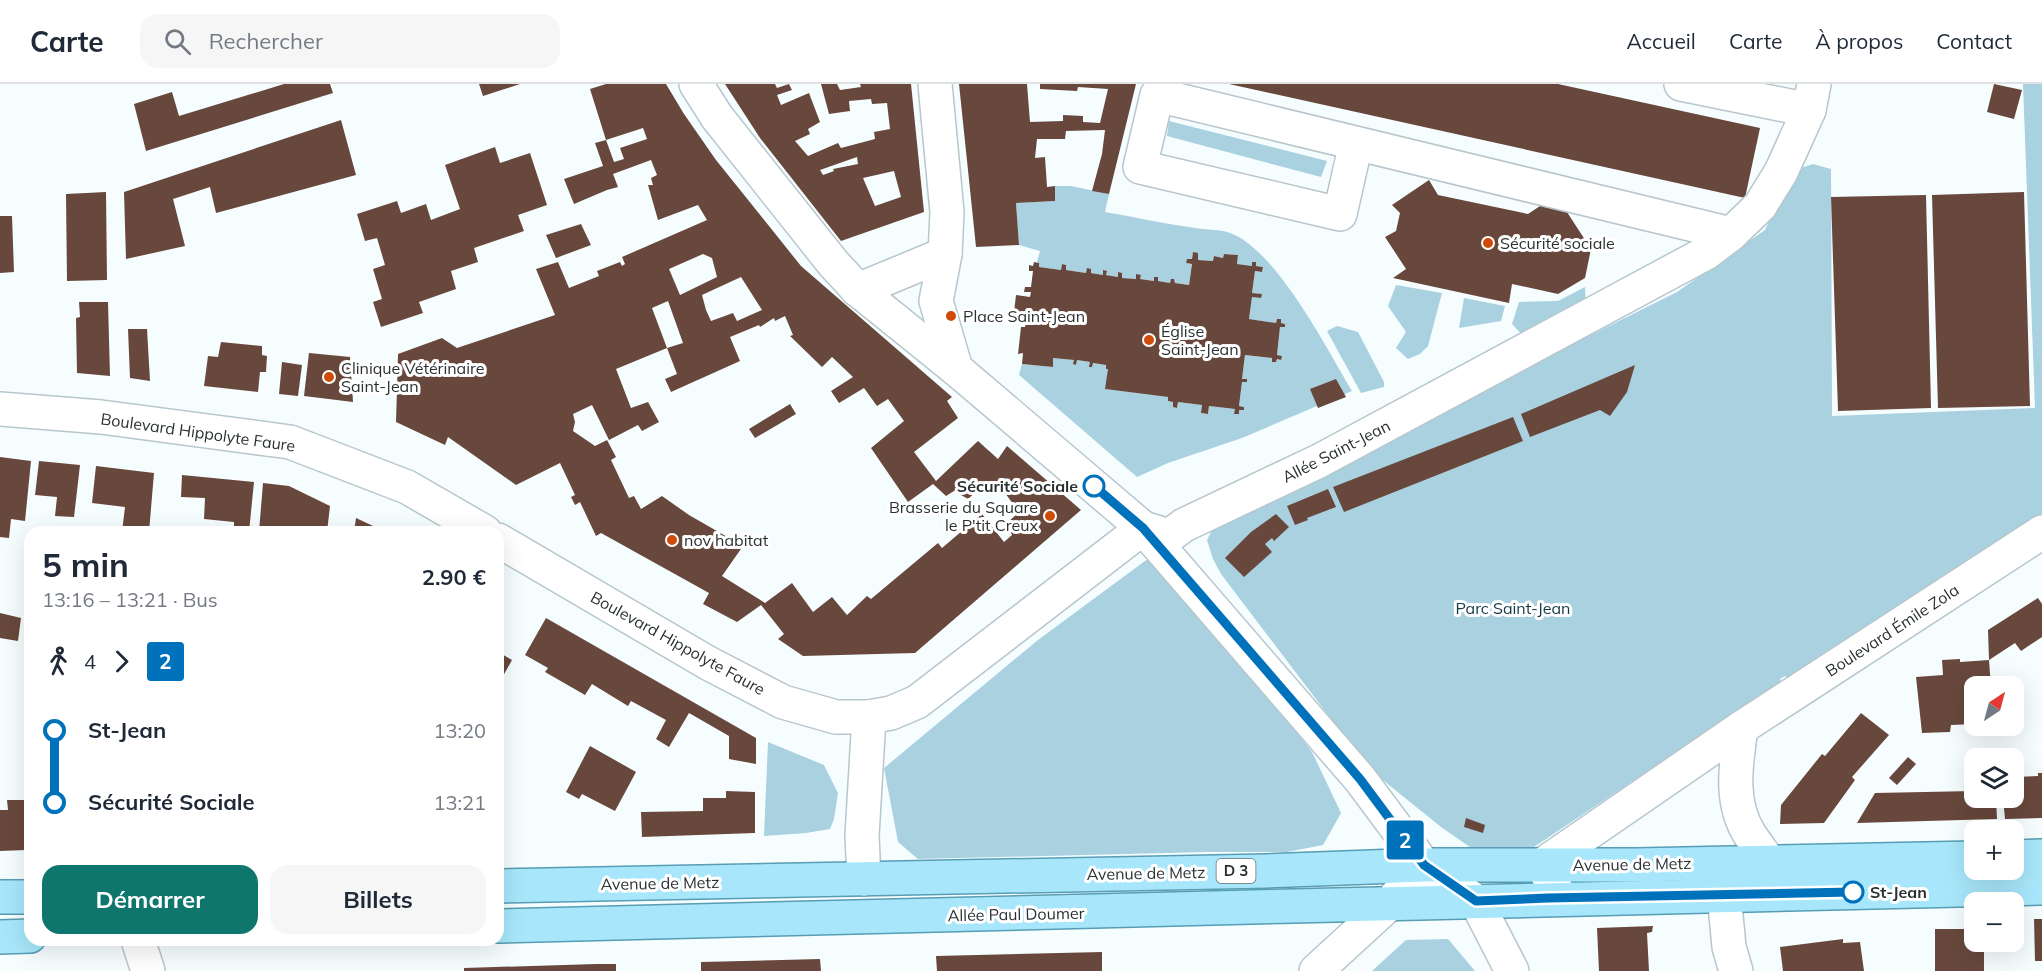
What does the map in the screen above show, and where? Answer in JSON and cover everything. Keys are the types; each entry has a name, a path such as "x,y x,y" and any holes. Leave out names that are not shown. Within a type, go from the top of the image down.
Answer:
{"main road":[{"path":"2024,857 2042,856"},
{"name":"Avenue de Metz","path":"504,886 1254,871 1424,865 1964,858"},
{"name":"Avenue de Metz","path":"1548,898 2042,888"},
{"path":"0,897 24,897"},
{"name":"Allée Paul Doumer","path":"504,926 1548,898"},
{"path":"0,936 24,936"}],"street":[{"path":"696,84 717,117 833,263 858,290 956,369 1143,528 1360,779 1424,865 1476,901 1512,971"},
{"path":"935,84 947,212 945,254 936,301 956,369"},
{"path":"1697,85 1812,97"},
{"path":"1356,143 1340,214 1140,167 1157,95 1356,143 1731,234"},
{"name":"Allée Saint-Jean","path":"1143,528 1169,536 1184,525 1319,461 1706,253 1731,234 1760,206 1780,172 1812,97"},
{"path":"858,290 945,254"},
{"name":"Boulevard Hippolyte Faure","path":"0,409 101,417 290,442 407,487 474,526"},
{"name":"Boulevard Hippolyte Faure","path":"504,544 708,663 783,702 836,717 869,717 891,713 917,702 1143,528"},
{"name":"Boulevard Émile Zola","path":"1542,865 1741,728 2042,532"},
{"path":"864,879 862,836 869,717"},
{"path":"1741,728 1736,765 1736,791 1740,813 1749,833 1769,862"},
{"path":"1316,971 1389,904 1424,865"},
{"path":"1542,865 1548,898"},
{"path":"1724,894 1729,947 1736,971"},
{"path":"140,946 148,971"}],"green space":[{"name":"Parc Saint-Jean","path":"2023,84 2042,84 2042,520 1787,678 1785,676 1780,679 1781,682 1531,849 1474,850 1441,827 1379,777 1350,744 1221,574 1207,540 1216,522 1677,292 1765,230 1792,171 1813,164 1831,169 1832,416 2035,408"},
{"path":"1169,121 1327,161 1321,177 1167,136"},
{"path":"1055,186 1071,186 1109,194 1105,212 1199,229 1223,231 1245,241 1263,256 1281,277 1314,326 1352,391 1242,438 1168,463 1137,477 1019,375 1022,364 1053,367 1053,358 1074,360 1076,365 1077,360 1090,362 1090,367 1093,363 1106,365 1108,369 1106,389 1168,397 1168,401 1173,402 1173,407 1177,408 1178,402 1202,405 1201,413 1208,414 1209,406 1235,409 1239,414 1239,410 1244,410 1244,407 1239,406 1242,382 1247,382 1247,379 1242,379 1245,355 1272,358 1273,362 1277,359 1281,360 1281,356 1277,355 1280,327 1284,327 1285,324 1281,323 1281,319 1277,319 1276,323 1249,319 1252,297 1261,298 1261,294 1252,293 1255,271 1262,272 1263,267 1256,266 1255,262 1252,262 1252,266 1237,264 1238,255 1224,254 1223,258 1214,256 1213,261 1198,260 1193,252 1192,259 1187,259 1186,263 1192,264 1189,285 1175,283 1174,279 1171,279 1170,283 1158,281 1158,277 1154,277 1154,281 1140,279 1141,275 1136,275 1136,279 1122,278 1122,273 1119,273 1118,277 1106,275 1107,271 1103,275 1091,273 1090,269 1087,269 1086,273 1066,270 1066,265 1062,264 1061,270 1039,267 1037,262 1040,251 1019,245 1016,203 1055,201"},
{"path":"1396,285 1442,293 1428,346 1420,354 1408,359 1396,348 1406,332 1388,306"},
{"path":"1585,287 1586,305 1526,339 1512,324 1519,302 1558,301"},
{"path":"1464,298 1505,306 1501,321 1459,328"},
{"path":"1337,326 1358,332 1384,382 1384,387 1361,393 1327,331"},
{"path":"1149,558 1219,633 1312,752 1341,813 1323,845 1287,852 918,859 898,842 884,768 1038,640"},
{"path":"768,742 824,765 838,793 830,829 764,836"},
{"path":"1448,939 1475,971 1372,971 1406,940"}],"building":[{"path":"284,84 330,84 333,93 146,151 134,104 172,92 179,116"},
{"path":"479,84 520,84 483,96"},
{"path":"606,84 666,84 716,160 801,266 952,397 947,401 958,418 914,452 936,481 978,441 998,459 1007,446 1081,510 915,653 803,656 778,639 784,634 761,605 737,622 703,604 709,593 601,533 596,536 580,502 575,505 571,497 575,495 560,463 516,485 448,437 445,445 396,422 398,354 442,338 457,348 555,315 536,269 558,262 569,288 599,276 597,271 620,262 622,266 625,264 622,257 707,220 698,205 658,220 648,185 653,185 651,178 657,175 651,160 613,174 618,187 574,204 564,179 603,166 595,143 606,140 590,89","holes":["643,128 647,139 620,148 624,159 614,162 606,140","703,254 712,258 717,277 680,295 669,269","741,277 762,310 737,321 733,313 711,321 702,295","668,301 683,343 667,348 652,308","785,316 793,335 790,336 822,367 832,357 853,377 831,391 839,403 864,388 877,406 888,399 904,421 871,448 908,502 933,484 946,496 954,491 968,499 980,488 991,495 997,487 1005,493 1019,512 1007,523 1012,535 1004,542 982,514 942,548 938,543 871,599 867,596 847,615 832,597 813,612 792,583 765,603 722,576 743,546 689,515 662,496 641,509 634,496 629,498 611,460 616,457 607,440 595,446 573,431 575,422 573,414 592,405 609,440 638,425 642,431 659,422 648,402 631,408 616,369 667,348 677,374 665,379 671,392 740,361 730,337 759,325 760,327 774,318 775,321"]},
{"path":"725,84 775,84 777,88 789,84 792,90 777,95 781,105 809,93 820,122 808,129 810,134 795,141 808,156 838,143 841,148 875,139 874,132 890,129 887,103 872,104 871,99 849,101 850,111 829,114 821,84 837,84 840,90 861,87 860,84 911,84 924,212 841,241 760,138","holes":["857,157 858,164 833,169 834,171 823,175 820,170","894,171 901,197 875,206 863,178"]},
{"path":"959,84 1027,84 1030,122 1063,121 1063,115 1083,116 1083,122 1100,123 1108,89 1078,87 1077,91 1040,89 1040,84 1136,84 1109,194 1092,191 1102,154 1105,130 1066,131 1065,139 1037,139 1035,158 1045,157 1047,187 1055,186 1055,201 1016,203 1019,245 976,247"},
{"path":"1229,84 1558,84 1760,128 1745,198"},
{"path":"1994,84 2022,90 2014,119 1987,112"},
{"path":"341,120 356,175 216,213 210,187 173,199 185,246 126,259 124,192"},
{"path":"495,147 500,163 530,153 547,205 518,215 524,231 474,248 478,262 451,271 456,289 419,302 423,313 381,327 373,302 382,299 373,269 385,265 377,238 365,241 357,214 397,201 401,213 426,204 431,220 460,209 445,165"},
{"name":"Sécurité sociale","path":"1429,180 1438,195 1528,214 1543,204 1565,209 1591,249 1585,278 1558,294 1512,284 1509,303 1393,278 1406,269 1385,237 1396,231 1400,213 1392,205"},
{"path":"106,192 107,280 67,281 66,194"},
{"path":"2024,192 2030,406 1938,408 1932,195"},
{"path":"1926,195 1931,408 1838,411 1831,197"},
{"path":"0,216 12,216 14,272 0,273"},
{"path":"581,224 591,245 556,258 546,235"},
{"name":"Église Saint-Jean","path":"1193,252 1198,253 1198,260 1213,261 1214,256 1223,258 1224,254 1238,255 1237,264 1252,266 1252,262 1256,262 1256,266 1263,267 1262,272 1255,271 1252,293 1262,294 1261,298 1252,297 1249,319 1276,323 1277,319 1281,319 1281,323 1285,324 1285,327 1280,327 1277,355 1282,356 1281,360 1277,359 1276,362 1272,362 1272,358 1245,355 1242,379 1247,379 1247,382 1242,382 1239,406 1244,407 1244,410 1239,410 1239,414 1234,414 1235,409 1209,406 1208,414 1201,413 1202,405 1178,402 1177,408 1173,407 1173,402 1168,401 1168,397 1105,389 1108,369 1106,365 1093,363 1092,367 1089,367 1090,362 1077,360 1076,365 1073,364 1074,360 1053,358 1053,367 1022,364 1023,353 1018,354 1021,327 1025,327 1026,322 1013,321 1016,295 1030,297 1031,292 1024,292 1025,287 1031,287 1033,271 1029,271 1029,265 1033,266 1034,262 1039,263 1039,267 1061,270 1062,264 1066,265 1066,270 1086,273 1087,268 1091,269 1091,273 1103,275 1103,270 1107,271 1106,275 1118,277 1118,272 1122,273 1122,278 1136,279 1136,274 1141,275 1140,279 1154,281 1154,277 1158,277 1158,281 1170,283 1171,279 1174,279 1175,283 1189,285 1192,264 1186,263 1187,259 1192,259"},
{"path":"79,302 108,302 110,376 77,373 76,318 80,317"},
{"path":"128,329 147,329 150,381 130,378"},
{"path":"221,342 262,346 262,355 267,356 266,372 260,372 258,392 204,386 208,356 218,357"},
{"name":"Clinique Vétérinaire Saint-Jean","path":"309,353 350,357 353,402 304,396"},
{"path":"282,362 302,365 298,396 279,394"},
{"path":"1635,365 1627,392 1610,416 1600,410 1530,437 1521,414"},
{"path":"1336,379 1346,397 1318,408 1310,389"},
{"path":"790,404 796,414 755,438 749,429"},
{"path":"1513,417 1523,441 1344,512 1333,487"},
{"path":"0,457 31,461 25,521 11,519 9,538 0,537"},
{"path":"39,461 80,465 74,517 55,516 57,497 35,495"},
{"path":"96,466 154,473 150,526 123,526 125,507 92,503"},
{"path":"182,475 254,482 250,526 234,526 234,522 204,519 205,498 181,497"},
{"path":"263,483 289,486 330,506 328,526 259,526"},
{"path":"1328,489 1336,507 1295,525 1287,506"},
{"path":"1276,514 1289,527 1274,541 1272,538 1265,544 1272,552 1244,577 1225,558 1251,532"},
{"path":"356,518 373,526 355,526"},
{"path":"2038,598 2042,604 2042,637 2021,651 2015,643 1989,660 1988,630"},
{"path":"0,613 21,618 18,641 0,638"},
{"path":"546,618 756,738 756,764 729,759 729,736 689,713 669,747 656,739 666,720 631,701 628,706 592,684 585,695 545,672 548,668 525,655"},
{"path":"504,655 512,660 504,674"},
{"path":"1960,659 1960,662 1989,660 1990,676 1964,676 1964,724 1951,725 1950,732 1922,733 1916,677 1943,675 1942,660"},
{"path":"1861,713 1889,735 1852,777 1855,780 1824,823 1780,824 1781,805 1822,754 1825,756"},
{"path":"590,746 636,772 615,811 582,794 579,799 566,792"},
{"path":"1908,757 1916,764 1897,785 1889,778"},
{"path":"2038,773 2042,773 2042,818 2005,819 2004,808 2024,808 2024,777 2038,776"},
{"path":"726,791 755,792 755,833 642,837 641,812 703,811 703,798 726,798"},
{"path":"1964,791 1964,808 1996,808 1997,819 1857,823 1875,793"},
{"path":"7,800 24,800 24,850 0,851 0,810 8,810"},
{"path":"1466,818 1485,825 1483,833 1464,827"},
{"path":"2034,919 2042,919 2042,961 2035,961"},
{"path":"1653,926 1652,932 1647,933 1649,971 1599,971 1597,928"},
{"path":"1935,929 1964,929 1964,952 1984,952 1984,971 1935,971"},
{"path":"1843,939 1843,943 1860,942 1864,971 1783,971 1780,947"},
{"path":"1102,952 1102,971 937,971 936,956"},
{"path":"820,959 821,971 701,971 701,962"},
{"path":"616,964 616,971 464,971 464,968"}],"bus line":[{"name":"2","path":"1094,486 1143,528 1360,779 1424,865 1476,901 1853,892"}],"place":[{"name":"Sécurité sociale","path":"1488,243"},
{"name":"Place Saint-Jean","path":"951,316"},
{"name":"Église Saint-Jean","path":"1149,340"},
{"name":"Clinique Vétérinaire Saint-Jean","path":"329,377"},
{"name":"Sécurité Sociale","path":"1094,486"},
{"name":"Brasserie du Square le P'tit Creux","path":"1050,516"},
{"name":"nov habitat","path":"672,540"},
{"name":"St-Jean","path":"1853,892"}]}
